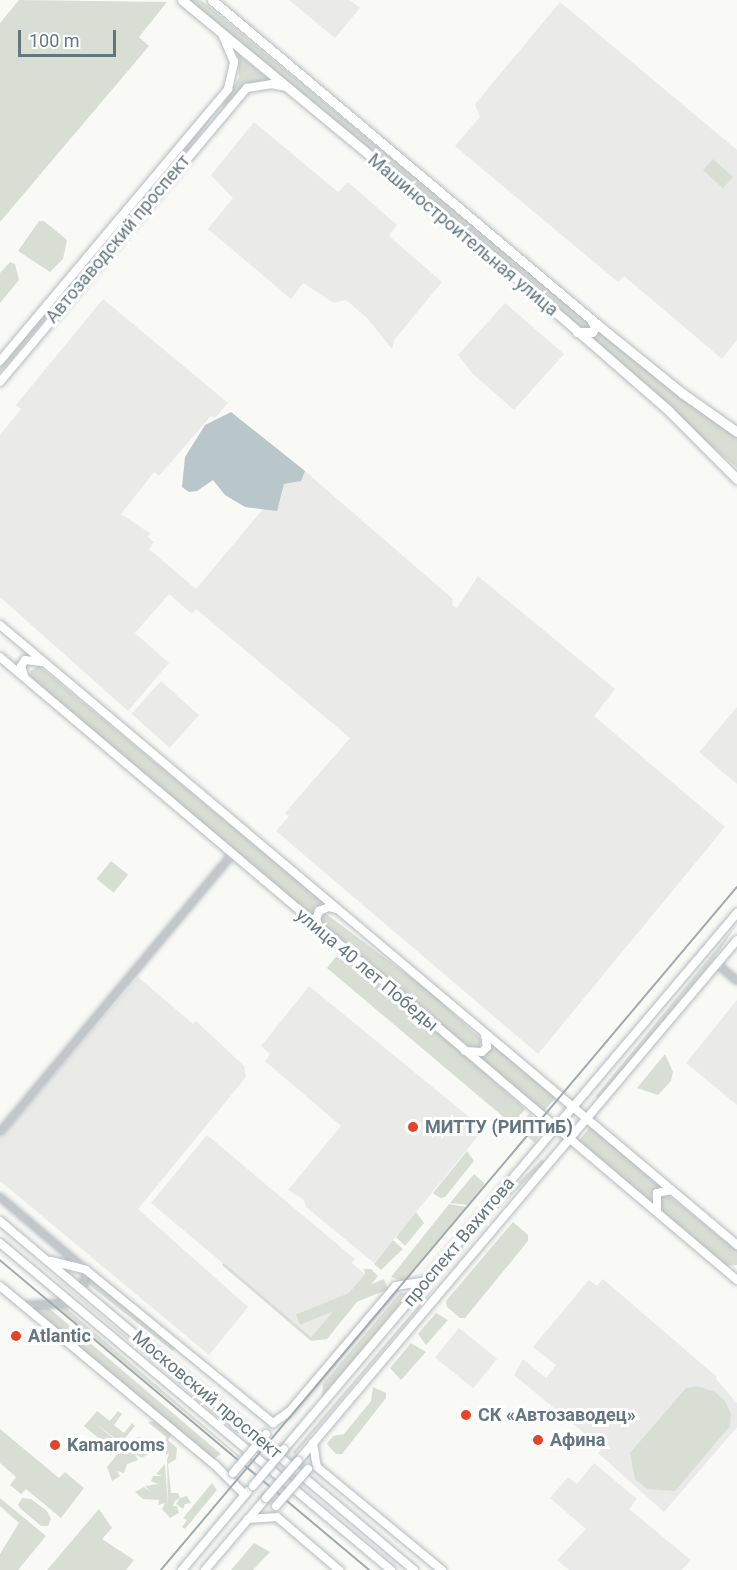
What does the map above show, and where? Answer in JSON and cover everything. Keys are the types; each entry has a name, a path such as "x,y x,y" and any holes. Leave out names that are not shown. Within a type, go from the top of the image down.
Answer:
{"main road":[{"name":"Машиностроительная улица","path":"182,0 503,266 668,411 737,479"},
{"name":"Машиностроительная улица","path":"212,0 590,318 682,393 737,432"},
{"name":"Автозаводский проспект","path":"0,361 228,89 234,63 220,31"},
{"name":"Автозаводский проспект","path":"0,382 238,98 257,85 288,87"},
{"path":"211,107 218,108 219,119"},
{"path":"123,215 130,214 132,223"},
{"path":"577,332 592,332 595,327 590,318"},
{"name":"улица 40 лет Победы","path":"0,626 737,1245"},
{"name":"улица 40 лет Победы","path":"0,657 323,934 737,1280"},
{"path":"32,685 21,673 21,666 25,660 43,662"},
{"path":"323,934 317,926 319,912 329,907 339,910"},
{"name":"проспект Вахитова","path":"182,1570 736,914"},
{"name":"проспект Вахитова","path":"205,1570 737,940"},
{"path":"464,1051 482,1052 488,1040 484,1032"},
{"path":"658,1213 654,1198 660,1191 672,1191"},
{"name":"Московский проспект","path":"0,1221 414,1570"},
{"name":"Московский проспект","path":"0,1243 391,1570"},
{"path":"446,1258 465,1249 467,1254 459,1271"},
{"path":"39,1254 62,1266 86,1270 269,1423"},
{"path":"723,1269 737,1271"},
{"path":"269,1423 280,1421 289,1413 396,1286 426,1281"},
{"path":"0,1286 231,1475 245,1495"},
{"path":"231,1475 266,1434 269,1423"},
{"path":"313,1443 313,1468 276,1506 277,1517 339,1570"},
{"path":"313,1468 442,1570"},
{"path":"248,1519 277,1517"}],"street":[{"path":"0,1132 231,855"},
{"path":"717,963 737,981"},
{"path":"0,1197 86,1270 84,1292"},
{"path":"24,1305 73,1303"}],"shaded area":[{"path":"19,0 167,2 139,37 149,46 0,222 0,23"},
{"path":"189,0 201,0 589,322 589,327 582,329"},
{"path":"289,0 350,0 360,8 335,38"},
{"path":"560,2 737,150 737,340 722,359 624,276 618,282 455,146 480,117 475,104"},
{"path":"238,54 272,82 245,86 224,107 222,105 239,78"},
{"path":"216,111 189,149 0,373 0,367"},
{"path":"254,122 338,192 348,182 397,225 389,236 442,282 395,339 392,349 367,318 346,300 334,303 303,283 291,299 208,229 233,198 211,175"},
{"path":"713,159 733,177 723,188 703,170"},
{"path":"39,221 44,221 67,240 63,259 50,272 18,251"},
{"path":"10,262 15,264 19,280 0,303 0,273"},
{"path":"103,299 228,403 215,418 211,416 159,476 154,472 121,514 150,533 148,537 154,542 149,549 196,589 299,466 453,599 452,605 457,608 478,576 615,689 594,716 725,827 538,1054 276,831 289,816 285,813 350,738 196,609 192,614 169,594 135,633 169,663 128,711 0,597 0,435 21,409 16,405"},
{"path":"505,303 564,354 514,410 473,374 458,355"},
{"path":"599,332 737,436 737,468 590,341"},
{"path":"231,412 305,471 301,481 284,484 277,511 245,507 225,495 213,480 197,491 189,492 182,487 185,457 205,425"},
{"path":"39,666 323,902 311,920 31,677 30,671"},
{"path":"161,681 199,715 169,748 132,714"},
{"path":"737,707 737,784 699,752"},
{"path":"111,861 128,875 114,893 97,879"},
{"path":"325,913 432,993 481,1039 480,1048 473,1050 370,967 323,926 321,919"},
{"path":"737,924 712,962 599,1098 596,1096"},
{"path":"339,953 466,1055 525,1109 513,1125 327,968"},
{"path":"138,977 193,1024 196,1021 244,1066 246,1077 138,1209 248,1307 209,1355 0,1181 0,1138"},
{"path":"309,986 484,1129 374,1263 306,1207 304,1200 288,1190 341,1126 265,1061 270,1054 261,1046"},
{"path":"737,1000 737,1105 686,1063"},
{"path":"492,1043 555,1098 542,1113 479,1058"},
{"path":"665,1054 673,1072 671,1081 658,1095 637,1088"},
{"path":"530,1113 542,1128 535,1143 517,1128"},
{"path":"591,1126 662,1187 652,1193 650,1202 577,1143"},
{"path":"207,1135 355,1259 352,1263 365,1274 311,1337 151,1203"},
{"path":"467,1151 474,1161 445,1197 440,1198 433,1193"},
{"path":"542,1159 545,1162 464,1242 461,1240"},
{"path":"474,1174 485,1184 468,1205 450,1203"},
{"path":"667,1194 737,1250 737,1265 726,1266 661,1211 659,1197"},
{"path":"449,1204 467,1207 404,1281 391,1277"},
{"path":"416,1212 424,1223 405,1246 396,1237"},
{"path":"513,1222 528,1235 528,1241 465,1318 460,1318 447,1307 446,1301"},
{"path":"0,1231 239,1432 238,1434"},
{"path":"393,1240 403,1249 381,1270 374,1264"},
{"path":"224,1263 311,1337 365,1274 364,1269 371,1269 378,1276 327,1339 311,1341 222,1265"},
{"path":"88,1276 176,1347 173,1351 85,1281"},
{"path":"384,1279 388,1289 300,1325 296,1315"},
{"path":"603,1279 717,1377 716,1379 737,1403 737,1427 664,1512 598,1453 602,1448 514,1375 523,1359 546,1378 556,1365 533,1347 589,1280 597,1286"},
{"path":"435,1286 421,1306 295,1454 293,1452"},
{"path":"410,1292 322,1397 323,1384 400,1293"},
{"path":"53,1304 61,1304 240,1456 239,1458"},
{"path":"30,1308 49,1308 221,1454 212,1460"},
{"path":"436,1313 448,1320 426,1345 418,1334"},
{"path":"459,1328 497,1359 473,1388 435,1358"},
{"path":"411,1343 426,1352 401,1380 390,1368"},
{"path":"697,1386 715,1392 725,1401 731,1414 730,1426 675,1491 647,1489 635,1479 630,1453 686,1388"},
{"path":"373,1387 386,1393 386,1398 342,1454 336,1454 327,1444 333,1436 344,1434 371,1401"},
{"path":"97,1411 110,1421 118,1411 122,1414 114,1425 124,1433 132,1423 135,1426 121,1443 95,1423 120,1444 111,1455 99,1445 102,1441 84,1426"},
{"path":"154,1421 172,1435 168,1440 177,1448 176,1459 168,1464 171,1493 178,1493 180,1498 173,1506 177,1506 179,1513 170,1518 162,1509 165,1503 158,1505 159,1500 143,1499 135,1492 144,1487 151,1492 145,1486 158,1484 151,1481 153,1476 162,1476 156,1474 165,1464 168,1506 167,1460 169,1453 166,1455 166,1437 148,1422"},
{"path":"0,1429 59,1478 65,1472 84,1488 61,1518 26,1489 21,1494 10,1485 16,1477 0,1463"},
{"path":"140,1437 155,1450 142,1458 135,1454 138,1460 127,1464 124,1473 117,1471 120,1476 112,1481 107,1467 124,1446 129,1448 131,1439"},
{"path":"594,1463 637,1499 629,1509 691,1560 682,1570 569,1570 557,1560 586,1529 550,1498 568,1477 577,1484"},
{"path":"212,1483 217,1490 185,1529 182,1527 187,1520 183,1518"},
{"path":"187,1496 191,1503 185,1504 183,1509 176,1504 180,1498"},
{"path":"0,1498 46,1536 18,1570 0,1570 0,1554 19,1523 0,1506"},
{"path":"22,1498 31,1499 47,1511 51,1519 48,1526 41,1526 21,1509 18,1505"},
{"path":"99,1509 112,1528 102,1539 134,1560 126,1570 47,1570"},
{"path":"254,1543 270,1552 253,1570 231,1570"}],"tram line":[{"path":"161,1570 737,887"},
{"path":"0,1260 369,1570"}],"place":[{"name":"МИТТУ (РИПТиБ)","path":"413,1127"},
{"name":"Atlantic","path":"16,1336"},
{"name":"СК «Автозаводец»","path":"466,1415"},
{"name":"Афина","path":"538,1440"},
{"name":"Kamarooms","path":"55,1445"}]}
